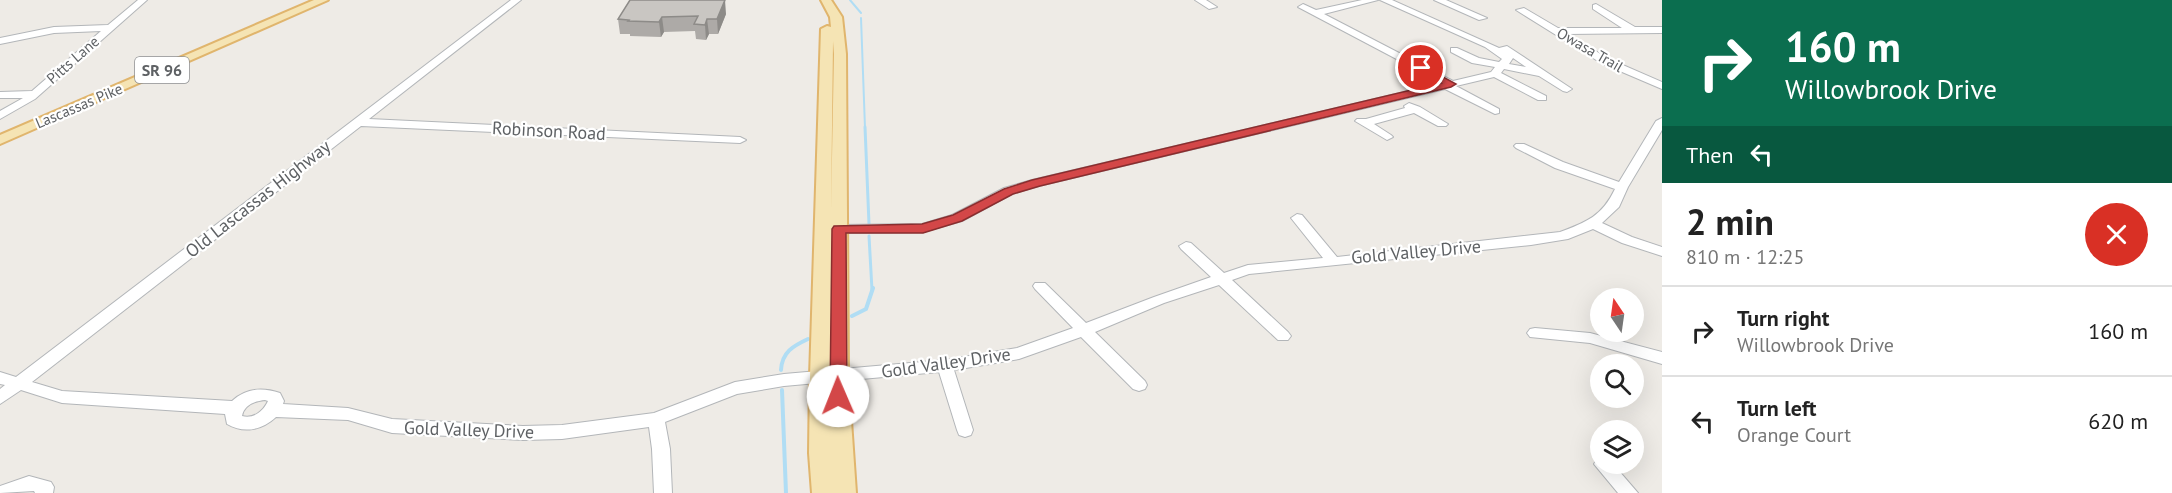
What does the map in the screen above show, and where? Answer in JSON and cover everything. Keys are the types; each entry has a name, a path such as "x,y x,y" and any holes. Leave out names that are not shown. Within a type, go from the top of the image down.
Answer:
{"main road":[{"name":"Lascassas Pike","path":"0,140 323,0"},
{"path":"815,0 825,18 828,35 829,377 845,493"},
{"path":"823,493 820,453 829,377 839,229 838,31 836,17 826,0"}],"street":[{"name":"Pitts Lane","path":"0,116 29,98 143,0"},
{"name":"Old Lascassas Highway","path":"0,398 516,0"},
{"path":"1199,0 1212,7"},
{"path":"1316,14 1374,0"},
{"path":"1384,0 1488,45 1500,65 1542,98"},
{"path":"1438,0 1482,18 1446,27"},
{"path":"1303,7 1495,111"},
{"path":"1596,7 1632,30"},
{"name":"Owasa Trail","path":"1521,10 1605,61 1662,86"},
{"path":"0,41 54,30 111,28"},
{"path":"1557,31 1662,30"},
{"path":"1492,40 1567,89"},
{"path":"1454,50 1476,61 1542,73"},
{"path":"839,229 923,228 957,218 1008,191 1036,183 1395,98 1448,84 1500,65"},
{"path":"0,95 29,98"},
{"path":"0,100 29,98"},
{"path":"1395,98 1442,124"},
{"path":"1343,110 1387,137"},
{"path":"1364,123 1416,110"},
{"name":"Gold Valley Drive","path":"0,378 62,397 235,408 245,399 266,394 274,397 276,401 273,410 348,414 392,426 523,433 562,432 656,419 735,388 784,380 945,366 1019,353 1248,270 1563,236 1593,224 1613,207 1622,187 1655,148 1662,121"},
{"name":"Robinson Road","path":"357,122 740,140"},
{"path":"1520,146 1559,165 1622,187"},
{"path":"1297,218 1332,260"},
{"path":"1593,224 1627,240 1662,252"},
{"path":"1186,246 1283,336"},
{"path":"1040,286 1139,385"},
{"path":"1535,333 1590,339 1662,358"},
{"path":"945,366 965,430"},
{"path":"656,419 661,449 663,493"},
{"path":"1612,474 1629,493"},
{"path":"3,493 23,484 36,482 45,487 44,493"}],"building":[{"path":"630,0 725,0 717,19 707,19 705,25 694,24 698,16 662,17 659,22 618,19"}],"waterway":[{"path":"850,0 861,13"},
{"path":"861,18 865,128"},
{"path":"865,127 869,224"},
{"path":"869,236 872,290"},
{"path":"852,316 866,309 873,288"},
{"path":"781,370 789,350 808,339"},
{"path":"782,390 786,493"}],"route":[{"path":"838,396 839,229 923,228 957,218 1008,191 1036,183 1451,84 1421,68"}]}
